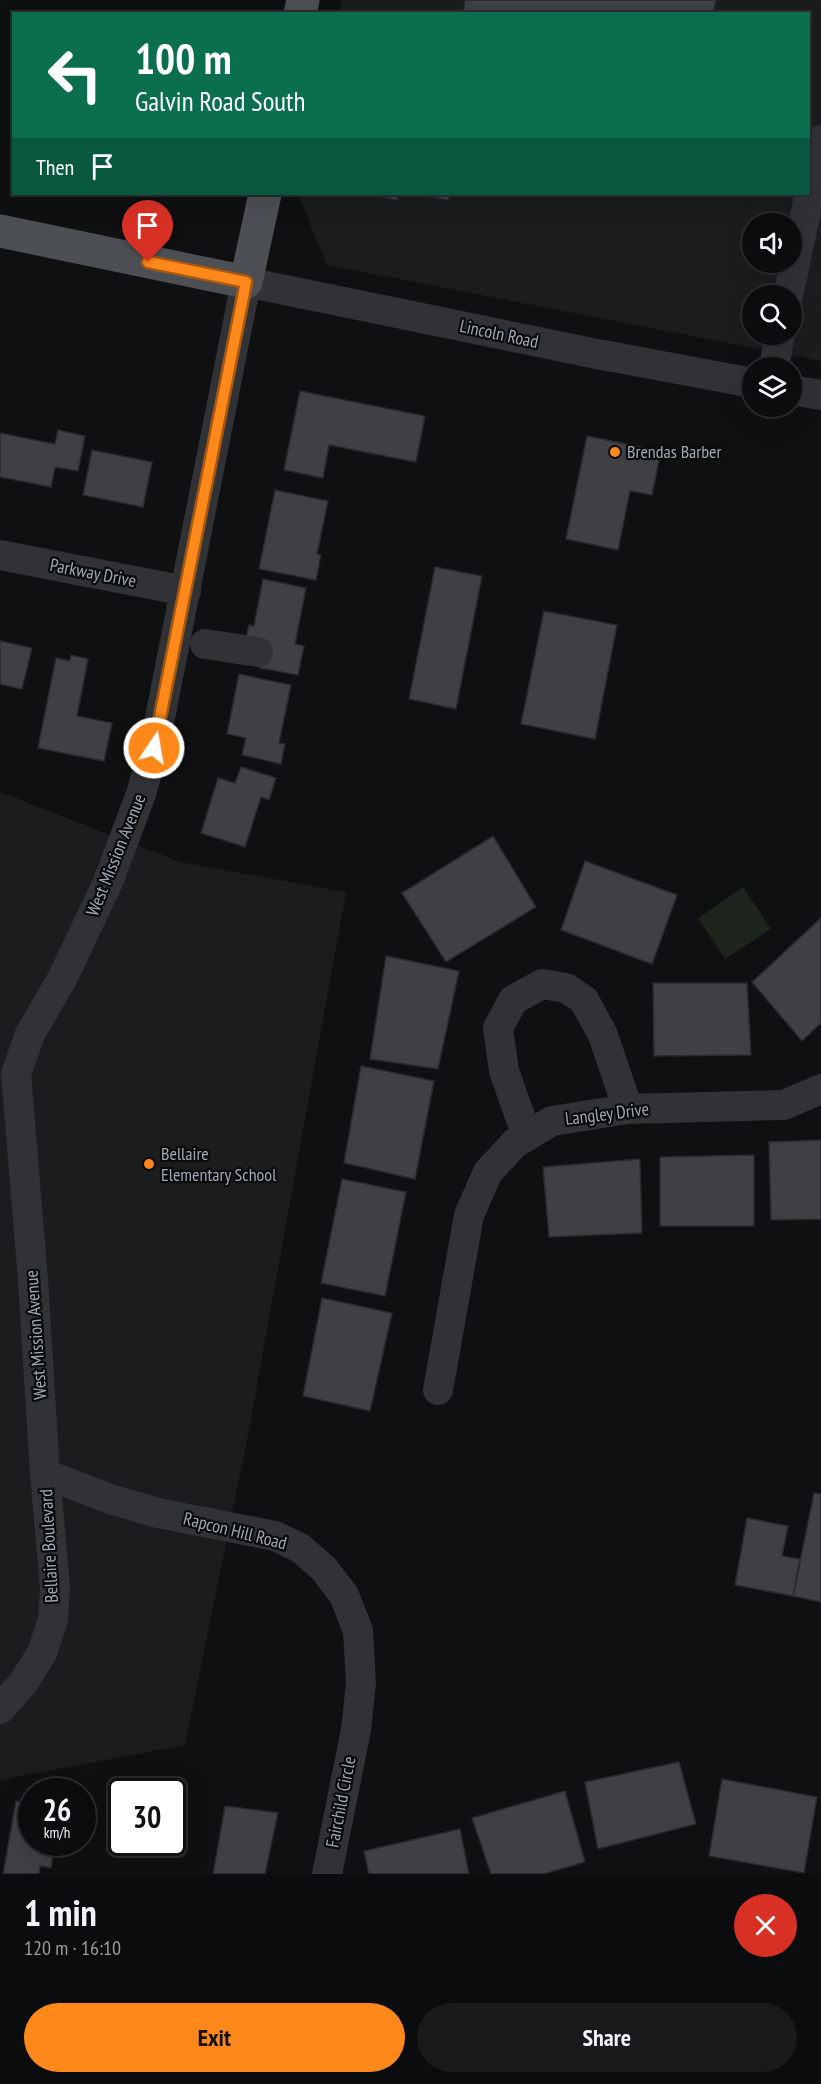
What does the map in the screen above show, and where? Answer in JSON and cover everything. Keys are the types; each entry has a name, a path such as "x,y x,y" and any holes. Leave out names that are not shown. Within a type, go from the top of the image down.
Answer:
{"main road":[{"name":"West Mission Avenue","path":"246,282 265,195"},
{"path":"0,231 246,282"}],"street":[{"path":"810,192 821,140"},
{"path":"790,285 809,195"},
{"name":"Lincoln Road","path":"246,282 592,353 742,381"},
{"name":"West Mission Avenue","path":"45,1474 33,1280 16,1074 30,1034 62,979 108,882 126,836 154,748 246,282"},
{"path":"802,392 821,395"},
{"name":"Parkway Drive","path":"0,555 186,591"},
{"path":"205,644 258,652"},
{"path":"527,1136 504,1071 498,1028 513,1000 542,984 566,988 584,1000 603,1035 628,1109"},
{"name":"Langley Drive","path":"438,1390 469,1215 488,1172 515,1143 552,1121 628,1109 784,1105 821,1089"},
{"name":"Bellaire Boulevard","path":"0,1709 23,1683 42,1653 53,1619 55,1587 45,1474"},
{"name":"Rapcon Hill Road","path":"45,1474 110,1499 148,1510 274,1536 300,1548 323,1568 344,1595 357,1631 361,1683 356,1730"},
{"name":"Fairchild Circle","path":"327,1874 356,1730"}],"shaded area":[{"path":"342,0 821,0 821,361 327,265 300,195 810,195 810,12 339,12"},
{"name":"Bellaire Elementary School","path":"0,792 180,862 346,892 248,1435 185,1745 0,1780"},
{"path":"743,887 771,929 725,959 698,918"}],"building":[{"path":"465,0 716,0 713,12 463,12"},
{"path":"373,195 398,195 397,200"},
{"path":"420,195 450,195 448,200"},
{"path":"300,391 425,416 416,462 329,445 323,478 284,470"},
{"path":"58,430 85,436 78,471 55,467 51,487 0,477 0,433 55,444"},
{"path":"587,436 661,451 652,495 630,491 618,550 566,539"},
{"path":"92,450 152,462 143,507 83,495"},
{"path":"275,490 328,501 317,554 321,555 316,580 259,569"},
{"path":"435,567 482,576 456,709 409,699"},
{"path":"263,579 306,588 295,644 304,646 298,675 260,668 264,646 245,642 249,625 254,626"},
{"path":"544,611 617,625 595,739 521,724"},
{"path":"0,641 32,648 22,689 0,684"},
{"path":"71,655 88,659 77,716 112,723 104,761 38,748 56,658 70,661"},
{"path":"239,674 291,685 279,743 285,744 281,764 242,755 246,738 227,734"},
{"path":"241,767 276,778 269,800 261,797 245,847 201,833 218,778 235,783"},
{"path":"493,836 536,907 446,962 402,893"},
{"path":"585,861 677,895 652,964 561,930"},
{"path":"821,918 821,1023 802,1041 752,982"},
{"path":"386,956 459,971 438,1069 370,1059"},
{"path":"653,983 747,983 751,1055 654,1056"},
{"path":"361,1066 434,1081 415,1179 344,1163"},
{"path":"821,1140 821,1219 771,1220 769,1142"},
{"path":"754,1155 754,1226 660,1226 660,1157"},
{"path":"640,1159 642,1233 549,1237 543,1167"},
{"path":"342,1179 406,1192 385,1296 321,1283"},
{"path":"322,1298 392,1313 370,1411 303,1396"},
{"path":"814,1493 821,1494 821,1602 793,1596"},
{"path":"747,1518 788,1526 782,1556 800,1559 793,1596 735,1585"},
{"path":"679,1762 696,1824 598,1849 585,1782"},
{"path":"722,1779 817,1797 804,1873 709,1856"},
{"path":"565,1791 585,1862 543,1874 491,1874 472,1818"},
{"path":"16,1801 18,1801 18,1856 53,1856 51,1868 40,1866 39,1874 3,1874"},
{"path":"225,1806 278,1813 265,1874 213,1874"},
{"path":"460,1829 469,1874 369,1874 364,1851"}],"place":[{"name":"Brendas Barber","path":"615,452"},
{"name":"Bellaire Elementary School","path":"149,1164"}],"route":[{"path":"148,262 246,282 154,748"}]}
